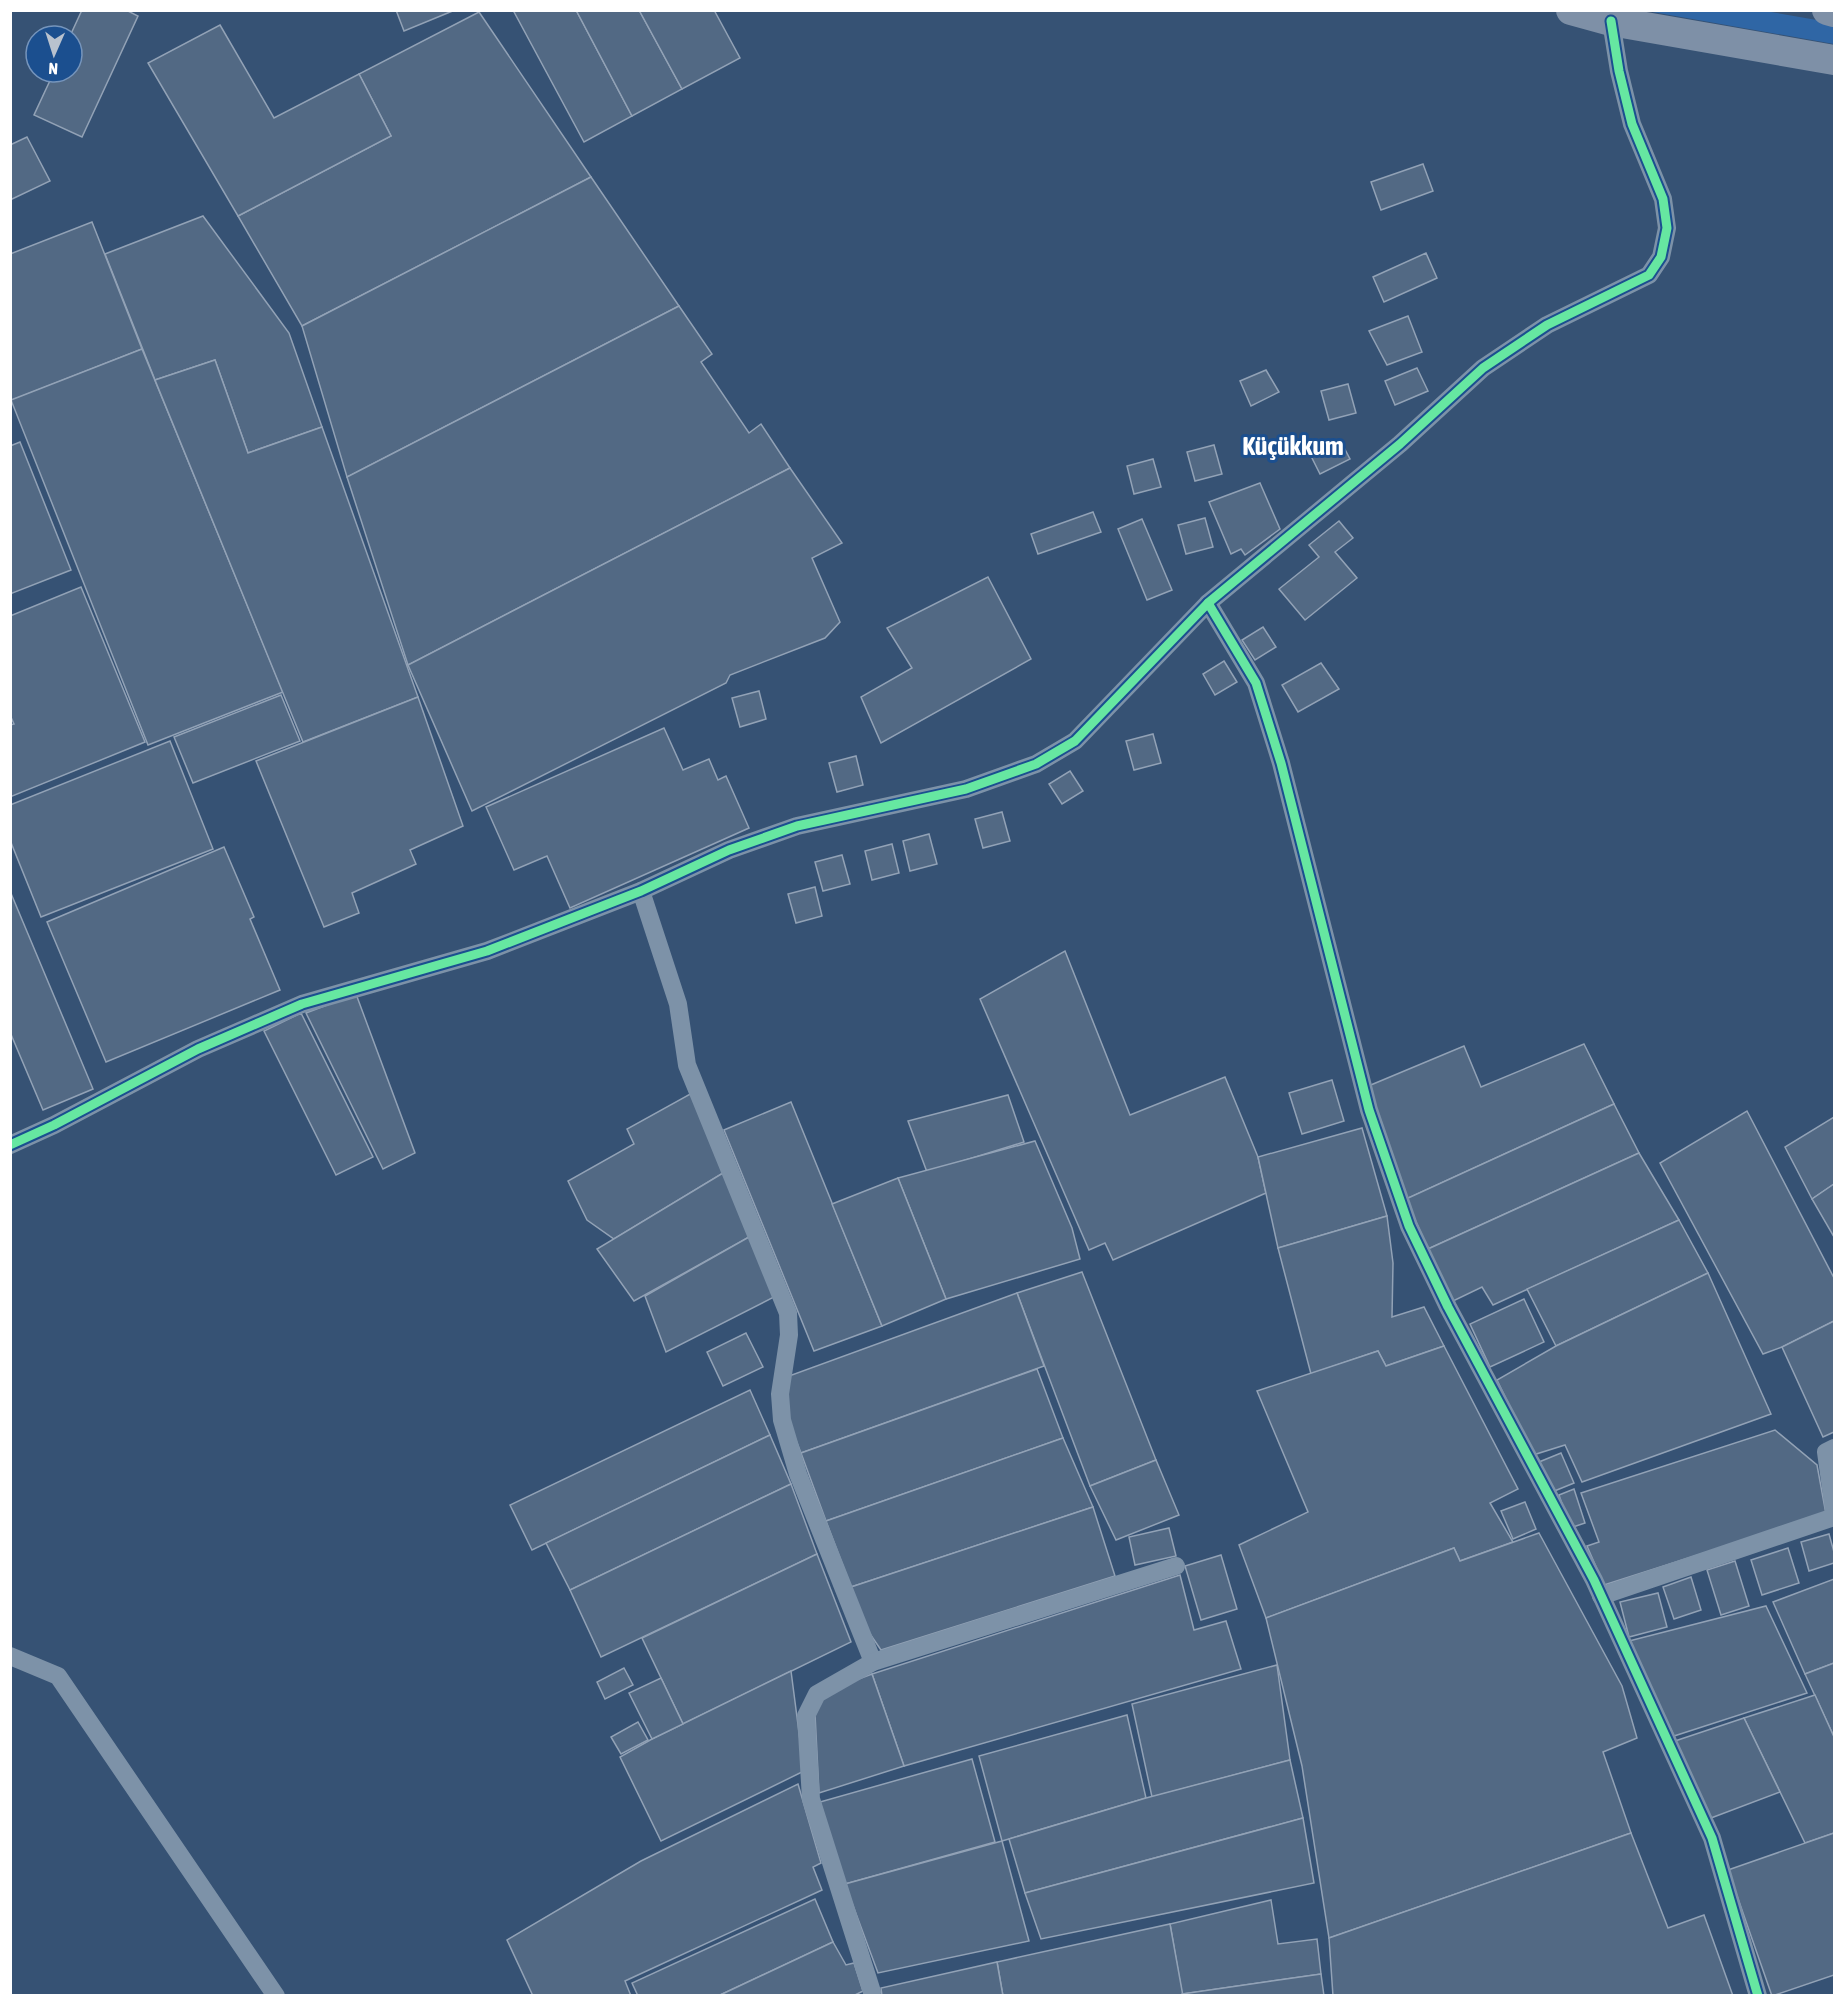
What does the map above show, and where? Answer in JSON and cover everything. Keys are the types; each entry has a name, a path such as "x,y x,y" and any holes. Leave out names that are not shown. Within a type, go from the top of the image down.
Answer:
{"highway":[{"path":"1571,10 1611,21 1834,60"},
{"path":"1827,10 1834,12"}],"street":[{"path":"10,1145 54,1125 198,1049 302,1004 487,951 641,891 729,850 797,826 966,789 1036,764 1075,741 1208,603 1400,444 1483,368 1546,325 1649,275 1661,257 1667,228 1663,199 1632,124 1611,21"},
{"path":"1208,603 1256,683 1281,763 1369,1110 1408,1226 1601,1596 1712,1838 1758,1995"},
{"path":"641,891 678,1004 687,1065 788,1313 789,1335 780,1394 782,1420 798,1474 873,1662"},
{"path":"1834,1448 1826,1452 1834,1510"},
{"path":"1601,1596 1834,1517"},
{"path":"872,1992 811,1799 806,1716 817,1694 873,1662 1176,1566"},
{"path":"10,1656 58,1676 276,1995"}],"shaded area":[{"path":"1647,11 1765,11 1834,23 1834,44"}],"building":[{"path":"82,10 126,10 138,16 82,137 34,115 48,84 84,84 84,24 76,24"},
{"path":"396,10 455,10 404,31"},
{"path":"513,10 576,10 632,116 584,142"},
{"path":"576,10 639,10 682,89 632,116"},
{"path":"639,10 714,10 740,58 682,89"},
{"path":"479,12 591,177 302,326 238,216 391,136 359,74"},
{"path":"220,25 274,118 359,74 391,136 238,216 148,63"},
{"path":"27,137 50,181 10,200 10,145"},
{"path":"1423,164 1433,191 1381,210 1371,182"},
{"path":"591,177 679,306 347,477 302,326"},
{"path":"203,216 289,333 322,427 248,453 215,360 155,380 105,254"},
{"path":"92,222 142,349 10,401 10,254"},
{"path":"1426,253 1437,278 1384,302 1373,277"},
{"path":"679,306 712,354 701,362 749,433 761,424 790,468 408,665 347,477"},
{"path":"1408,316 1422,352 1387,365 1369,331"},
{"path":"142,349 283,692 148,745 11,400"},
{"path":"215,360 248,453 322,427 418,697 303,742 155,380"},
{"path":"1417,368 1428,391 1395,405 1385,381"},
{"path":"1266,370 1279,392 1251,406 1240,381"},
{"path":"1348,384 1356,413 1329,420 1321,391"},
{"path":"20,442 71,570 10,594 10,446"},
{"path":"1341,442 1350,459 1320,474 1311,456"},
{"path":"1214,445 1222,474 1195,481 1187,452"},
{"path":"1153,459 1161,487 1134,494 1127,466"},
{"path":"790,468 842,543 812,558 840,622 825,638 730,675 726,683 472,811 408,665"},
{"path":"1260,483 1280,529 1245,555 1241,549 1231,554 1209,502"},
{"path":"1093,512 1101,532 1038,554 1031,534"},
{"path":"1205,518 1213,547 1186,554 1178,525"},
{"path":"1142,519 1172,590 1147,600 1118,529"},
{"path":"1339,521 1353,538 1335,552 1357,578 1305,620 1279,589 1319,557 1309,545"},
{"path":"988,577 1031,659 881,743 861,697 912,668 887,628"},
{"path":"81,587 145,742 10,797 10,725 14,724 10,715 10,616"},
{"path":"1263,627 1276,647 1255,660 1242,640"},
{"path":"1224,661 1237,682 1215,695 1203,674"},
{"path":"1321,663 1339,689 1298,712 1282,685"},
{"path":"759,691 766,719 740,727 732,698"},
{"path":"281,695 300,741 193,783 174,737"},
{"path":"418,697 463,826 410,850 416,864 352,893 359,913 324,927 256,761"},
{"path":"664,728 683,770 709,759 718,780 726,776 749,828 570,908 547,856 514,870 486,807"},
{"path":"1153,734 1161,763 1134,770 1126,741"},
{"path":"170,741 213,849 41,917 10,840 10,805"},
{"path":"856,756 863,785 837,792 829,763"},
{"path":"1070,771 1083,791 1062,804 1049,784"},
{"path":"1002,812 1010,841 983,848 975,819"},
{"path":"929,834 937,864 910,871 903,841"},
{"path":"892,844 899,873 872,880 865,851"},
{"path":"224,847 254,917 250,919 280,990 106,1062 47,922"},
{"path":"842,855 850,884 823,891 815,862"},
{"path":"815,887 822,916 796,923 788,894"},
{"path":"10,891 93,1089 43,1110 10,1032"},
{"path":"1065,951 1130,1115 1225,1077 1258,1157 1266,1193 1113,1260 1105,1243 1089,1250 980,999"},
{"path":"356,994 415,1153 383,1169 306,1013"},
{"path":"301,1013 373,1157 336,1175 264,1031"},
{"path":"1584,1044 1614,1104 1406,1199 1366,1087 1464,1046 1481,1087"},
{"path":"1332,1080 1344,1121 1302,1134 1289,1093"},
{"path":"692,1093 723,1173 614,1239 587,1220 568,1181 634,1144 627,1129"},
{"path":"1008,1095 1024,1142 927,1172 908,1121"},
{"path":"791,1102 882,1326 814,1351 724,1130"},
{"path":"1614,1104 1639,1153 1428,1249 1406,1199"},
{"path":"1747,1111 1834,1278 1834,1321 1763,1354 1660,1163"},
{"path":"1834,1117 1834,1184 1812,1199 1785,1147"},
{"path":"1362,1128 1387,1216 1278,1248 1258,1157"},
{"path":"1035,1141 1072,1228 1080,1259 946,1299 898,1178"},
{"path":"1639,1153 1679,1220 1493,1305 1482,1287 1451,1302 1428,1249"},
{"path":"723,1173 749,1237 634,1301 597,1249"},
{"path":"898,1178 946,1299 882,1326 832,1204"},
{"path":"1834,1184 1834,1237 1812,1199"},
{"path":"1387,1216 1393,1263 1392,1317 1424,1307 1444,1346 1386,1366 1378,1351 1311,1374 1278,1248"},
{"path":"1679,1220 1708,1273 1556,1346 1527,1289"},
{"path":"749,1237 774,1297 666,1352 645,1296"},
{"path":"1082,1272 1156,1460 1090,1486 1017,1293"},
{"path":"1708,1273 1771,1414 1582,1482 1565,1445 1533,1455 1497,1380 1556,1346"},
{"path":"1017,1293 1044,1366 801,1453 790,1425 786,1399 789,1376"},
{"path":"1524,1299 1544,1342 1490,1367 1470,1324"},
{"path":"1834,1321 1834,1432 1823,1437 1782,1347"},
{"path":"746,1333 763,1367 723,1386 707,1352"},
{"path":"1444,1346 1518,1489 1490,1503 1513,1542 1460,1561 1454,1548 1266,1618 1239,1545 1308,1512 1257,1391 1378,1351 1386,1366"},
{"path":"1037,1369 1063,1438 826,1521 801,1453"},
{"path":"750,1390 770,1435 532,1550 510,1505"},
{"path":"1775,1430 1817,1465 1826,1514 1604,1585 1587,1546 1599,1542 1581,1493"},
{"path":"770,1435 791,1484 570,1590 546,1543"},
{"path":"1063,1438 1093,1507 851,1587 826,1521"},
{"path":"1561,1453 1574,1483 1552,1492 1539,1462"},
{"path":"1156,1460 1179,1515 1116,1540 1090,1486"},
{"path":"791,1484 817,1554 601,1657 570,1590"},
{"path":"1574,1489 1585,1523 1570,1528 1559,1495"},
{"path":"1525,1502 1536,1529 1513,1539 1501,1511"},
{"path":"1093,1507 1115,1576 881,1650 868,1631 851,1587"},
{"path":"1169,1528 1176,1556 1135,1565 1129,1537"},
{"path":"1539,1533 1622,1686 1637,1738 1603,1752 1631,1833 1329,1938 1302,1766 1266,1618 1454,1548 1460,1561"},
{"path":"1829,1534 1834,1552 1834,1563 1809,1571 1801,1542"},
{"path":"1788,1548 1799,1583 1762,1595 1751,1560"},
{"path":"817,1554 851,1642 683,1724 642,1638"},
{"path":"1221,1555 1237,1609 1201,1620 1185,1566"},
{"path":"1735,1561 1749,1606 1721,1615 1707,1570"},
{"path":"1180,1575 1194,1630 1226,1621 1241,1669 904,1766 872,1674"},
{"path":"1691,1577 1701,1610 1674,1619 1663,1587"},
{"path":"1834,1579 1834,1663 1805,1674 1773,1602"},
{"path":"1658,1593 1667,1627 1629,1637 1620,1602"},
{"path":"1766,1606 1807,1693 1674,1736 1629,1641"},
{"path":"1834,1663 1834,1737 1805,1674"},
{"path":"1277,1665 1290,1760 1152,1797 1132,1704"},
{"path":"624,1668 633,1685 605,1699 597,1682"},
{"path":"791,1671 804,1771 661,1841 620,1757"},
{"path":"872,1674 904,1766 819,1793 815,1714 822,1700 840,1686"},
{"path":"661,1678 683,1724 652,1739 629,1693"},
{"path":"1815,1695 1834,1737 1834,1833 1805,1843 1744,1718"},
{"path":"1127,1715 1146,1798 1002,1841 979,1756"},
{"path":"1744,1718 1780,1792 1711,1818 1675,1741"},
{"path":"638,1722 648,1740 621,1754 611,1737"},
{"path":"972,1759 995,1842 845,1884 820,1802"},
{"path":"1290,1760 1303,1818 1025,1893 1009,1839 1146,1798"},
{"path":"798,1784 821,1863 813,1867 822,1890 625,1981 631,1996 533,1996 507,1940 641,1861"},
{"path":"1303,1818 1314,1883 1041,1939 1025,1893"},
{"path":"1631,1833 1668,1928 1704,1915 1733,1996 1333,1996 1329,1938"},
{"path":"1834,1833 1834,1975 1772,1996 1728,1870"},
{"path":"1002,1841 1029,1941 878,1973 845,1884"},
{"path":"815,1899 833,1942 718,1996 638,1996 632,1983"},
{"path":"1271,1900 1278,1944 1317,1939 1321,1974 1182,1994 1170,1924"},
{"path":"1170,1924 1183,1996 1003,1996 997,1962"},
{"path":"833,1942 846,1965 854,1963 863,1991 853,1996 718,1996"},
{"path":"997,1962 1003,1996 882,1996 881,1988"},
{"path":"1321,1974 1324,1996 1183,1996 1182,1994"}],"cycle path":[{"path":"10,1145 54,1125 198,1049 302,1004 487,951 641,891 729,850 797,826 966,789 1036,764 1075,741 1208,603 1400,444 1483,368 1547,325 1649,275 1661,257 1667,228 1663,199 1632,124 1619,71 1611,21"},
{"path":"1208,603 1256,683 1281,763 1369,1110 1409,1226 1448,1307 1594,1580 1712,1838 1758,1996"}],"district":[{"name":"Küçükkum","path":"1293,446"}]}
